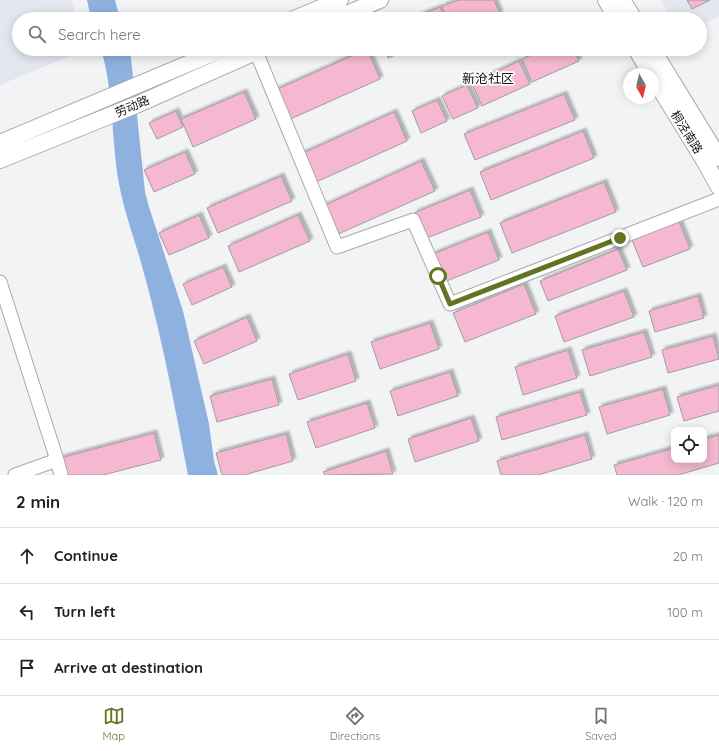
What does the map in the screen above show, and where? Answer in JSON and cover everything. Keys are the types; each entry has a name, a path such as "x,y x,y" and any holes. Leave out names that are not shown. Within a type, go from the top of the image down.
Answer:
{"main road":[{"path":"311,12 340,0"},
{"path":"351,12 380,0"},
{"path":"606,0 614,12"},
{"path":"622,0 630,12"},
{"name":"劳动路","path":"0,144 207,56"},
{"name":"劳动路","path":"0,160 136,105 245,56"},
{"path":"640,56 647,68"},
{"name":"桐泾南路","path":"656,56 719,158"},
{"name":"桐泾南路","path":"659,87 719,187"}],"street":[{"path":"260,56 337,246 413,220 450,304 719,199"},
{"path":"0,282 61,475"},
{"path":"15,475 57,460"}],"shaded area":[{"path":"0,0 72,0 75,12 12,12 12,56 70,56 0,85"},
{"path":"661,0 719,0 719,16 707,22 707,12 667,12"}],"water":[{"path":"87,0 115,0 118,12 90,12"},
{"path":"103,56 130,56 131,58 145,192 183,311 209,424 214,461 218,475 188,475 157,326 142,265 124,207 119,184"}],"building":[{"path":"459,0 494,0 499,12 444,12 442,6"},
{"path":"687,0 710,0 692,9"},
{"path":"440,7 442,12 428,12"},
{"path":"351,56 370,56 380,79 286,121 273,91"},
{"path":"529,56 576,56 579,61 532,82 522,59"},
{"path":"519,61 530,84 482,106 472,83"},
{"path":"467,85 478,108 453,119 442,96"},
{"path":"244,92 256,119 193,147 181,119"},
{"path":"564,94 575,120 475,160 464,134"},
{"path":"437,100 447,121 421,133 412,111"},
{"path":"176,111 183,127 157,139 149,123"},
{"path":"394,112 407,141 314,183 301,154"},
{"path":"583,131 594,158 491,200 480,172"},
{"path":"185,152 195,174 154,192 144,170"},
{"path":"421,161 435,191 336,235 323,206"},
{"path":"281,176 292,201 218,233 207,208"},
{"path":"604,182 616,212 512,253 500,223"},
{"path":"470,190 481,217 424,239 414,213"},
{"path":"199,215 209,238 169,255 159,233"},
{"path":"298,215 310,241 239,272 228,246"},
{"path":"679,221 690,249 643,267 632,240"},
{"path":"488,232 499,260 444,282 433,254"},
{"path":"618,249 627,270 548,301 540,281"},
{"path":"223,267 232,287 192,305 183,284"},
{"path":"524,284 536,314 465,342 453,313"},
{"path":"624,291 634,317 564,342 555,316"},
{"path":"698,296 704,318 655,332 649,311"},
{"path":"247,317 257,341 204,364 194,341"},
{"path":"430,323 439,349 380,369 371,342"},
{"path":"644,332 652,357 590,376 582,350"},
{"path":"713,336 719,359 668,373 662,350"},
{"path":"568,350 577,378 523,395 515,367"},
{"path":"348,354 356,381 298,400 289,374"},
{"path":"450,372 458,396 398,416 390,391"},
{"path":"272,379 279,405 217,422 210,396"},
{"path":"719,385 719,411 684,421 677,397"},
{"path":"663,389 670,415 607,434 599,407"},
{"path":"580,392 587,415 502,440 496,417"},
{"path":"367,403 375,428 316,448 307,422"},
{"path":"471,418 479,441 415,462 408,439"},
{"path":"154,433 161,460 103,475 64,475 60,458"},
{"path":"286,434 293,461 244,475 222,475 216,453"},
{"path":"585,435 592,459 538,475 501,475 497,461"},
{"path":"719,435 719,463 678,475 617,475 614,465 671,449 671,463 707,463 707,438"},
{"path":"386,451 393,474 325,475 323,472"}],"district":[{"name":"新沧社区","path":"488,78"}],"route":[{"path":"438,276 450,304 620,238"}]}
